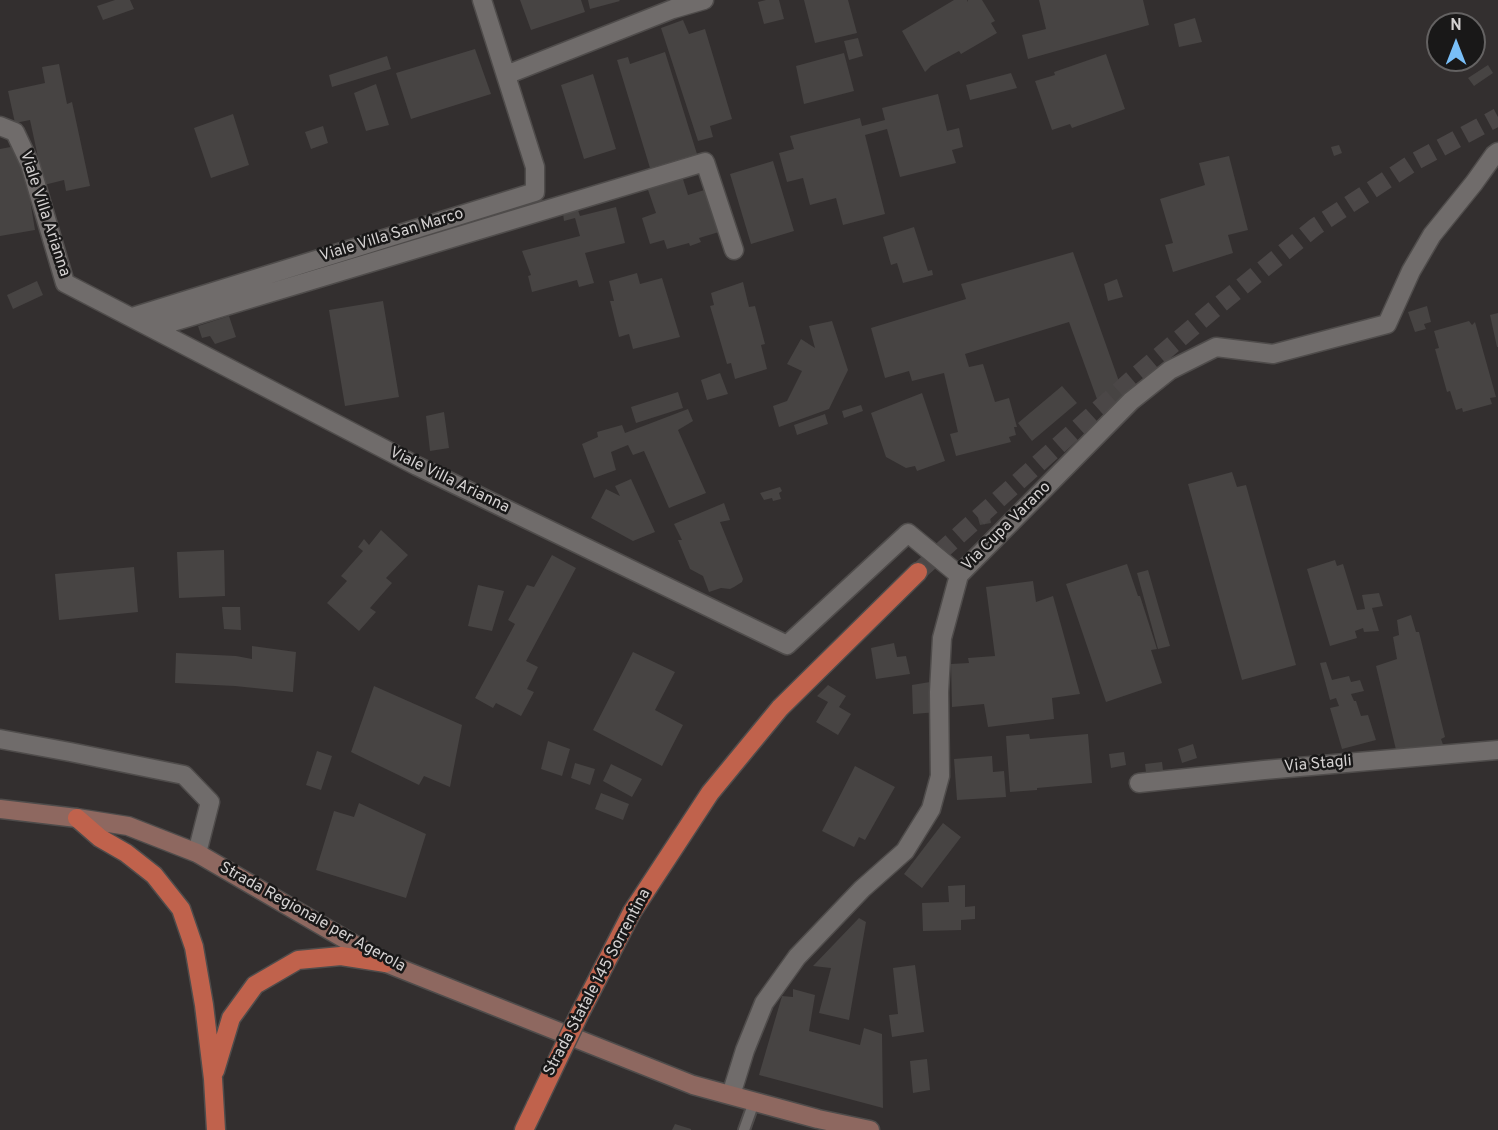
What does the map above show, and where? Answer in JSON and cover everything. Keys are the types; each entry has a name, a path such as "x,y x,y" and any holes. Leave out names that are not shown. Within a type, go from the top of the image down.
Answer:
{"highway":[{"name":"Strada Statale 145 Sorrentina","path":"524,1130 632,912 710,793 780,708 918,572"},
{"path":"77,818 99,838 126,853 154,875 182,909 195,947 204,1005 213,1079 216,1130"},
{"path":"213,1079 231,1018 255,985 298,960 341,956 386,963"}],"main road":[{"path":"0,809 77,818"},
{"name":"Strada Regionale per Agerola","path":"77,818 128,826 197,853 386,963 693,1085 819,1119 870,1130"}],"street":[{"name":"Viale Villa San Marco","path":"132,317 535,192 535,167 482,0"},
{"path":"506,75 673,9 704,0"},
{"name":"Viale Villa Arianna","path":"0,126 15,132 30,164 65,283 417,466 787,645 908,533 959,575"},
{"name":"Via Cupa Varano","path":"731,1095 745,1050 764,1003 797,957 862,889 905,851 931,809 940,776 939,692 942,638 959,575 1131,401 1170,370 1216,347 1273,354 1387,324 1411,271 1432,235 1498,152"},
{"path":"153,328 705,162 734,249"},
{"path":"0,739 184,775 210,802 197,853"},
{"name":"Via Stagli","path":"1139,783 1498,750"}],"lane":[{"path":"744,1130 754,1101"}],"building":[{"path":"115,0 130,0 134,9 103,20 97,6"},
{"path":"520,0 581,0 585,12 531,30"},
{"path":"588,0 619,0 620,1 590,9"},
{"path":"779,0 784,19 764,24 758,2"},
{"path":"804,0 848,0 857,33 815,43"},
{"path":"954,0 967,0 967,2 968,0 982,0 995,21 991,23 997,33 961,54 959,51 931,66 925,72 902,31"},
{"path":"1039,0 1143,0 1149,25 1028,59 1022,35 1046,29"},
{"path":"1195,18 1202,42 1179,47 1174,24"},
{"path":"683,20 689,34 705,29 732,119 710,126 713,137 698,141 661,28"},
{"path":"858,38 863,56 849,60 844,41"},
{"path":"475,49 491,94 411,119 396,73"},
{"path":"665,52 697,154 650,168 617,60 628,57 630,64"},
{"path":"844,53 854,91 804,104 796,66"},
{"path":"1106,54 1125,109 1072,128 1070,124 1052,130 1035,81"},
{"path":"387,56 391,69 332,87 329,75"},
{"path":"59,64 67,104 72,102 90,186 66,191 64,180 44,185 30,120 15,123 8,91 45,83 42,67"},
{"path":"1488,65 1493,73 1474,86 1468,78 1477,72 1486,72"},
{"path":"1011,73 1017,88 970,100 966,85"},
{"path":"593,74 616,149 584,159 561,85"},
{"path":"376,84 389,125 366,131 354,93"},
{"path":"938,94 947,131 959,128 963,147 952,150 956,163 900,177 887,129 865,135 885,214 843,225 836,198 810,205 803,178 787,182 779,153 794,149 790,136 860,118 862,126 885,120 882,108"},
{"path":"233,114 249,165 211,178 194,128"},
{"path":"323,126 328,143 311,149 305,132"},
{"path":"21,145 35,230 0,236 0,149"},
{"path":"1339,145 1342,153 1334,156 1331,147"},
{"path":"1229,156 1248,230 1228,235 1233,253 1173,272 1165,245 1173,243 1160,199 1205,185 1199,163"},
{"path":"773,161 794,231 751,244 730,174"},
{"path":"682,176 688,195 711,188 719,232 699,238 701,242 690,246 689,243 667,249 664,240 650,244 642,218 656,213 647,187"},
{"path":"616,207 625,243 585,253 594,283 579,287 577,280 532,292 528,276 531,275 522,251 580,236 575,218 564,221 563,213 578,210 580,216"},
{"path":"914,227 928,271 932,270 933,275 903,283 897,263 891,265 883,237"},
{"path":"1073,252 1126,401 1101,410 1069,322 965,354 969,367 983,364 995,402 1009,398 1017,427 1014,427 1016,435 1009,437 1011,442 956,456 950,434 958,432 944,373 912,381 909,371 885,378 871,328 966,299 961,284"},
{"path":"637,273 640,284 662,278 680,337 633,349 629,334 619,337 610,301 614,301 609,281"},
{"path":"1117,279 1123,297 1108,301 1104,284"},
{"path":"37,281 43,295 13,309 7,295"},
{"path":"743,282 749,307 755,306 765,344 761,345 767,369 735,379 731,363 727,364 710,306 714,305 711,293"},
{"path":"383,301 399,397 345,406 329,310"},
{"path":"1427,306 1431,322 1424,324 1426,329 1415,332 1408,312"},
{"path":"1498,313 1498,347 1497,347 1490,315"},
{"path":"229,316 236,337 215,344 210,336 202,338 198,326"},
{"path":"832,321 848,370 829,409 779,427 773,406 787,401 802,371 787,364 801,339 815,348 809,326"},
{"path":"1469,321 1472,325 1475,322 1496,397 1490,398 1492,404 1463,412 1462,408 1456,410 1450,391 1447,392 1435,349 1439,348 1434,331"},
{"path":"720,373 728,394 707,400 701,380"},
{"path":"1062,386 1077,403 1032,441 1018,423"},
{"path":"678,392 683,408 636,423 631,407"},
{"path":"922,393 945,461 917,471 915,466 906,468 886,457 871,413"},
{"path":"861,405 863,411 844,418 842,411"},
{"path":"688,409 693,421 678,430 706,493 669,508 644,451 633,455 628,445 611,452 616,470 594,478 582,444 598,437 597,432 622,425 625,433"},
{"path":"444,412 449,448 430,451 426,416"},
{"path":"825,414 828,424 797,435 794,425"},
{"path":"1232,472 1237,487 1246,485 1296,665 1242,680 1188,484"},
{"path":"631,479 655,532 633,541 591,518 606,489 620,496 615,486"},
{"path":"780,487 781,499 764,500 760,493"},
{"path":"724,503 730,520 720,522 743,579 730,589 721,588 709,592 703,576 690,569 678,540 682,540 674,524"},
{"path":"988,507 991,523 980,525 976,511"},
{"path":"381,530 408,555 386,578 392,583 370,608 376,612 359,631 327,603 347,581 341,576 363,551 358,547 364,539 369,545"},
{"path":"224,550 225,596 179,598 177,552"},
{"path":"552,555 576,568 526,661 538,667 527,689 534,692 521,716 496,703 493,708 475,698 515,624 508,620 527,585 534,587"},
{"path":"1335,560 1337,566 1343,564 1357,610 1365,609 1362,595 1379,593 1383,606 1372,608 1379,631 1364,632 1363,628 1355,631 1357,638 1330,646 1307,569"},
{"path":"1127,564 1157,649 1151,650 1162,683 1106,702 1066,584"},
{"path":"134,567 138,612 59,620 55,574"},
{"path":"1148,570 1170,646 1158,649 1137,573"},
{"path":"1033,581 1036,602 1053,596 1080,694 1052,698 1054,719 988,727 984,704 952,707 951,664 969,663 968,658 995,656 986,587"},
{"path":"478,585 504,591 492,631 468,626"},
{"path":"222,607 240,607 241,630 224,629"},
{"path":"1411,615 1416,632 1419,632 1445,737 1441,739 1445,750 1397,754 1376,666 1397,659 1393,637 1399,635 1397,620"},
{"path":"894,643 897,657 906,656 910,674 876,679 871,648"},
{"path":"252,646 296,652 293,692 175,683 176,653 252,659"},
{"path":"633,652 675,672 655,710 683,725 662,766 593,730"},
{"path":"1326,662 1332,680 1349,676 1351,682 1360,680 1364,691 1351,694 1361,716 1368,715 1376,740 1342,749 1330,708 1339,706 1336,698 1330,700 1320,663"},
{"path":"936,681 938,712 913,714 912,685"},
{"path":"828,685 846,696 839,707 851,714 838,735 816,722 828,702 817,696"},
{"path":"374,686 462,725 450,787 424,776 419,785 351,752"},
{"path":"1029,734 1030,739 1088,734 1092,783 1010,792 1006,736"},
{"path":"548,741 570,749 562,776 541,769"},
{"path":"1193,744 1197,758 1182,763 1178,749"},
{"path":"317,751 332,756 321,790 306,785"},
{"path":"1124,752 1126,765 1111,768 1109,754"},
{"path":"992,756 993,772 1004,771 1006,797 957,800 954,759"},
{"path":"1162,762 1163,770 1146,772 1145,764"},
{"path":"575,763 595,769 590,785 571,778"},
{"path":"611,764 642,779 632,797 603,781"},
{"path":"855,766 895,787 865,840 859,837 854,847 822,831"},
{"path":"601,793 629,804 623,820 595,809"},
{"path":"359,803 426,834 406,898 316,870 334,811 354,817"},
{"path":"943,823 961,837 922,888 904,874"},
{"path":"965,885 965,907 975,906 975,919 961,920 961,930 923,931 922,903 949,902 948,886"},
{"path":"859,918 866,922 849,1020 819,1013 831,968 813,966"},
{"path":"915,965 924,1032 892,1037 889,1015 898,1014 893,968"},
{"path":"793,989 815,995 809,1031 860,1045 864,1028 882,1034 883,1108 759,1075 782,996 793,997"},
{"path":"927,1059 930,1090 913,1093 910,1061"},
{"path":"675,1124 691,1129 691,1130 672,1130"}],"tunnel":[{"path":"918,572 1131,380 1315,227 1414,162 1498,117"}]}
